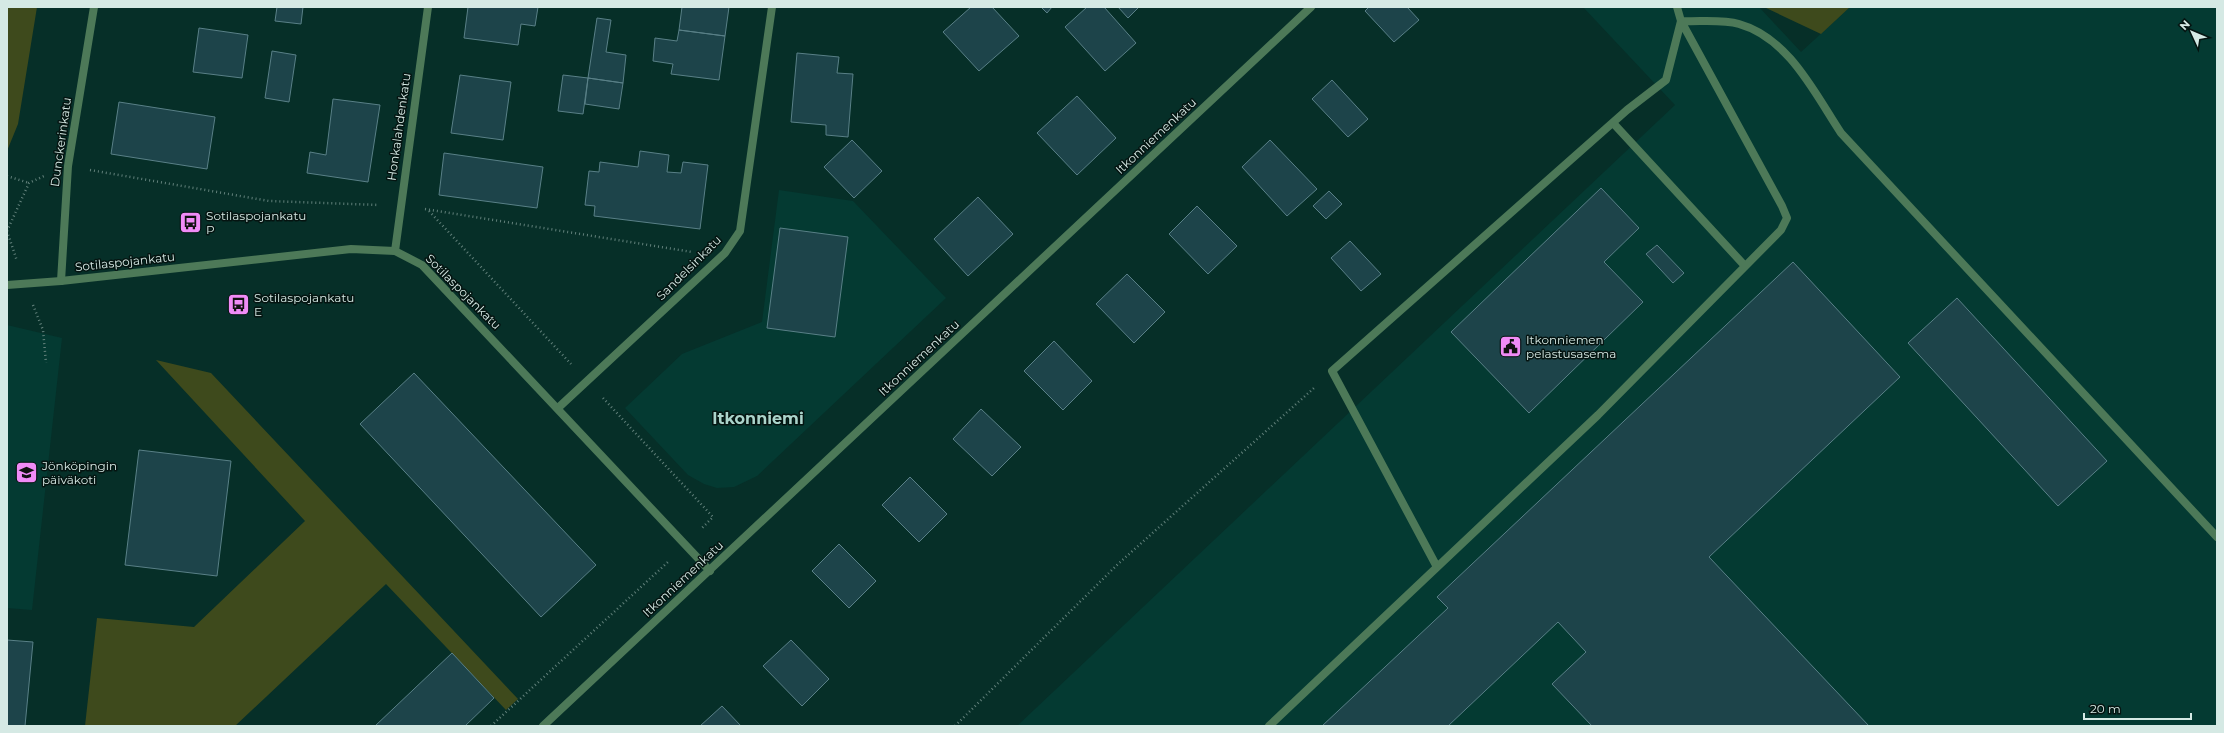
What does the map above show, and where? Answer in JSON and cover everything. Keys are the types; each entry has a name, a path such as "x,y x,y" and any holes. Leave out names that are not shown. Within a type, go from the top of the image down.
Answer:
{"street":[{"name":"Dunckerinkatu","path":"61,281 68,166 94,7"},
{"name":"Honkalahdenkatu","path":"395,251 428,7"},
{"name":"Sandelsinkatu","path":"558,408 725,253 740,230 772,7"},
{"name":"Itkonniemenkatu","path":"543,726 1311,7"},
{"path":"1269,726 1598,414 1781,230 1787,218 1771,181 1681,21 1677,7"},
{"path":"1437,567 1332,371 1666,80 1681,21"},
{"path":"1681,21 1738,24 1765,34 1796,66 1841,133 2217,537"},
{"path":"1614,124 1745,266"},
{"name":"Sotilaspojankatu","path":"7,285 61,281 351,249 395,251 422,265 710,571"}],"path":[{"path":"7,176 29,183 68,166 269,201 378,205 401,203 429,210 692,252 709,268"},
{"path":"7,231 29,183"},
{"path":"955,726 1118,564 1332,371"},
{"path":"491,726 685,546 713,517"}],"shaded area":[{"path":"1583,7 1759,7 1801,52 1850,7 2217,7 2217,726 1017,726 1675,105"},
{"path":"779,190 853,201 946,298 757,476 734,487 717,488 704,484 688,475 625,408 682,354 762,322"},
{"name":"Jönköpingin päiväkoti","path":"7,325 62,338 32,610 7,608"}],"green space":[{"path":"7,7 37,7 18,124 7,151"},
{"path":"1764,7 1850,7 1821,34"},
{"path":"156,360 211,373 518,699 506,710 386,584 235,726 85,726 97,618 194,627 305,521"}],"building":[{"path":"277,7 303,7 301,24 275,21"},
{"path":"468,7 538,7 535,26 521,24 518,45 464,38"},
{"path":"682,7 729,7 725,36 679,30"},
{"path":"971,7 992,7 1019,36 979,71 943,32"},
{"path":"1041,7 1052,7 1047,13"},
{"path":"1087,7 1104,7 1136,43 1105,71 1065,27"},
{"path":"1118,7 1139,7 1128,18"},
{"path":"1369,7 1407,7 1419,20 1394,42 1365,11"},
{"path":"597,18 611,20 606,52 626,55 623,83 588,78"},
{"path":"199,28 248,35 242,78 193,72"},
{"path":"679,30 725,36 719,80 671,74 673,64 653,61 655,38 677,41"},
{"path":"272,51 296,55 289,102 265,98"},
{"path":"797,53 839,57 837,73 853,74 848,137 826,135 826,125 791,122"},
{"path":"460,75 511,82 503,140 451,133"},
{"path":"563,75 588,78 583,114 558,111"},
{"path":"588,78 623,83 619,109 585,104"},
{"path":"1332,80 1368,119 1348,137 1312,99"},
{"path":"1077,96 1116,138 1077,175 1037,133"},
{"path":"333,99 380,105 368,182 307,173 310,152 326,155"},
{"path":"119,102 215,117 207,169 111,154"},
{"path":"852,140 882,171 854,198 824,167"},
{"path":"1270,140 1317,189 1287,216 1242,167"},
{"path":"640,151 669,155 667,172 681,173 683,162 708,165 700,229 594,216 595,206 585,205 589,171 599,172 600,162 638,167"},
{"path":"444,153 543,167 537,208 439,195"},
{"path":"1601,188 1639,228 1604,262 1643,302 1529,413 1451,332"},
{"path":"1329,191 1342,204 1326,219 1313,206"},
{"path":"978,197 1013,234 968,276 934,239"},
{"path":"1197,206 1237,246 1208,274 1169,234"},
{"path":"780,228 848,237 835,337 767,328"},
{"path":"1350,241 1381,274 1361,291 1331,258"},
{"path":"1657,245 1684,273 1673,283 1646,254"},
{"path":"1793,262 1900,377 1709,557 1869,726 1592,726 1552,684 1586,652 1558,622 1448,726 1322,726 1448,608 1437,597"},
{"path":"1127,274 1165,312 1134,343 1096,304"},
{"path":"1957,298 2107,461 2058,506 1908,343"},
{"path":"1054,341 1092,381 1063,410 1024,371"},
{"path":"414,373 596,565 541,617 360,424"},
{"path":"981,409 1021,447 992,476 953,439"},
{"path":"139,450 231,461 217,576 125,565"},
{"path":"910,477 947,514 919,542 882,505"},
{"path":"839,544 876,581 849,608 812,571"},
{"path":"7,640 33,642 25,726 7,726"},
{"path":"791,640 829,679 802,706 763,666"},
{"path":"452,653 494,698 465,726 375,726"},
{"path":"722,706 741,726 700,726"}],"place":[{"name":"Sotilaspojankatu P","path":"191,223"},
{"name":"Sotilaspojankatu E","path":"238,305"},
{"name":"Itkonniemen pelastusasema","path":"1510,347"},
{"name":"Jönköpingin päiväkoti","path":"27,473"}],"district":[{"name":"Itkonniemi","path":"758,418"}]}
